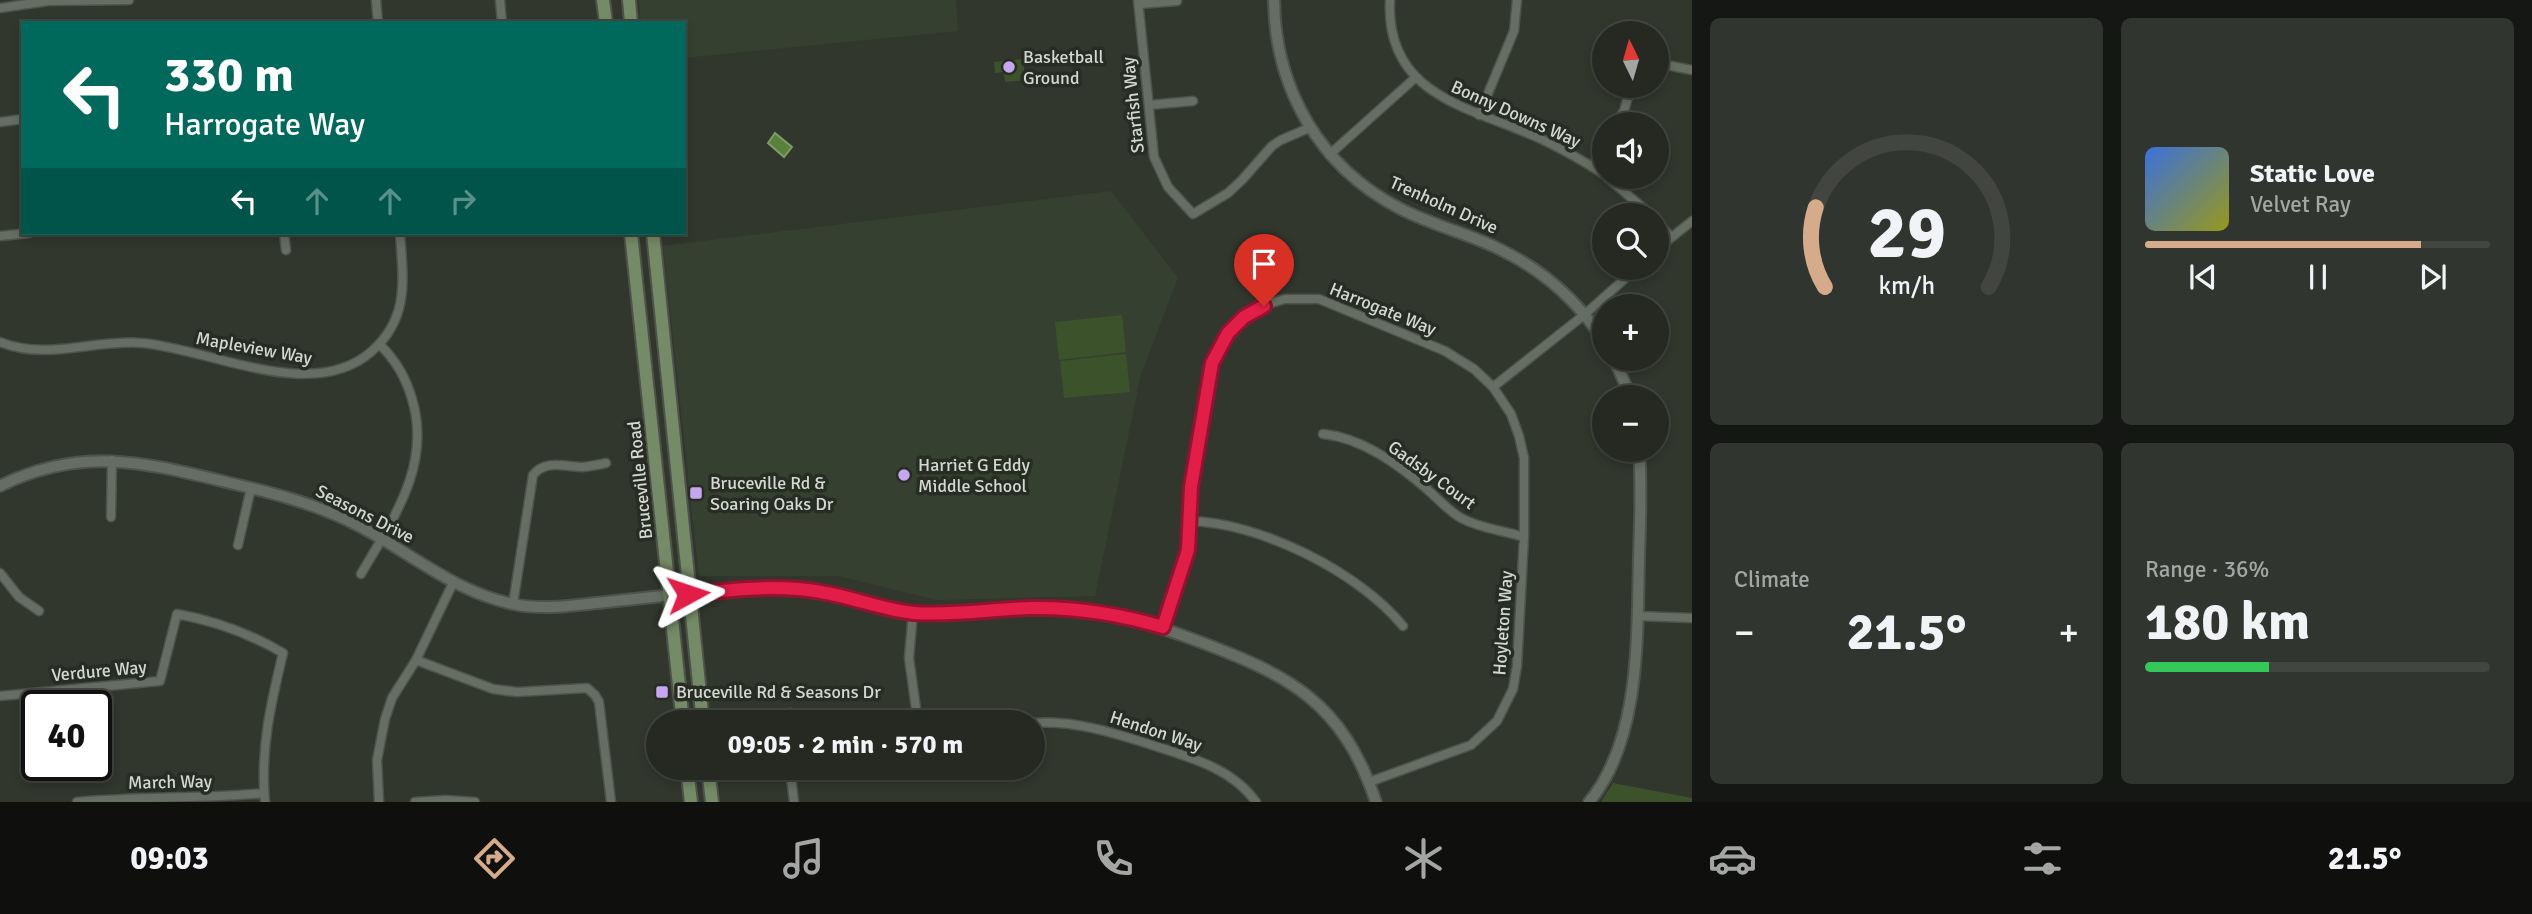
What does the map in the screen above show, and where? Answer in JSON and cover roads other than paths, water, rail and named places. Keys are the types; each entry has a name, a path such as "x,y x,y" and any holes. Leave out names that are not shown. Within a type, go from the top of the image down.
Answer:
{"main road":[{"path":"603,0 606,21"},
{"path":"629,0 631,21"},
{"name":"Bruceville Road","path":"631,235 682,710"},
{"name":"Bruceville Road","path":"653,235 701,710"},
{"path":"688,780 691,802"},
{"path":"709,780 712,802"}],"street":[{"path":"0,8 48,1 129,0"},
{"path":"376,0 378,21"},
{"path":"500,0 502,21"},
{"name":"Trenholm Drive","path":"1274,0 1279,54 1289,88 1309,128 1329,155 1367,188 1397,207 1516,257 1558,287 1592,326"},
{"path":"1329,155 1415,78 1396,45 1391,24 1390,0"},
{"path":"1479,115 1514,31 1517,0"},
{"path":"1139,2 1177,1"},
{"name":"Starfish Way","path":"1139,2 1157,167 1168,187 1193,214 1228,192 1272,146 1309,128"},
{"path":"1670,66 1692,71"},
{"name":"Bonny Downs Way","path":"1415,78 1441,98 1538,138 1592,167"},
{"path":"1149,105 1193,101"},
{"path":"0,122 21,119"},
{"name":"Bonny Downs Way","path":"1621,189 1637,203"},
{"path":"1671,237 1692,221"},
{"path":"0,236 21,234"},
{"path":"284,235 286,250"},
{"name":"Mapleview Way","path":"0,342 41,351 141,343 289,373 312,375 345,368 365,357 379,344 397,315 403,292 400,235"},
{"path":"1493,387 1623,280"},
{"name":"Harrogate Way","path":"1163,627 1186,561 1191,487 1212,363 1228,333 1244,317 1264,306 1296,298 1330,302 1455,356 1493,387"},
{"path":"361,574 409,486 416,463 418,440 416,416 406,382 395,362 379,344"},
{"name":"Hoyleton Way","path":"1369,782 1461,750 1481,738 1504,711 1516,678 1524,537 1522,447 1511,414 1493,387"},
{"name":"Gadsby Court","path":"1323,434 1342,436 1381,456 1469,522 1524,537"},
{"path":"111,517 112,460"},
{"name":"Seasons Drive","path":"0,486 59,465 112,460 158,465 306,503 382,538 469,591 513,604 547,607 748,589 806,590 912,612 963,614 1028,608 1064,608 1112,613 1163,627 1249,660 1291,682 1334,722 1360,761 1376,802"},
{"path":"1589,802 1605,778 1626,722 1631,691 1637,616 1639,462"},
{"path":"513,604 533,475 538,468 550,465 584,467 606,463"},
{"path":"238,545 251,488"},
{"path":"1189,521 1228,525 1313,557 1371,594 1389,609 1402,626"},
{"path":"0,573 19,597 39,611"},
{"path":"379,802 377,760 392,698 416,660 453,583"},
{"path":"912,612 909,658 916,710"},
{"name":"Verdure Way","path":"0,696 159,681 177,614 238,629 284,653 267,723 264,797"},
{"path":"1637,616 1692,618"},
{"path":"416,660 493,689 517,692 587,688 599,702 611,802"},
{"name":"Hendon Way","path":"1045,723 1064,723 1098,729 1196,759 1237,781 1256,802"},
{"path":"791,780 794,802"},
{"name":"March Way","path":"77,802 130,797 264,797"},
{"path":"415,802 475,802"}],"place":[{"name":"Basketball Ground","path":"1009,67"},
{"name":"Harriet G Eddy Middle School","path":"904,475"},
{"name":"Bruceville Rd & Soaring Oaks Dr","path":"696,493"},
{"name":"Bruceville Rd & Seasons Dr","path":"662,692"}]}
